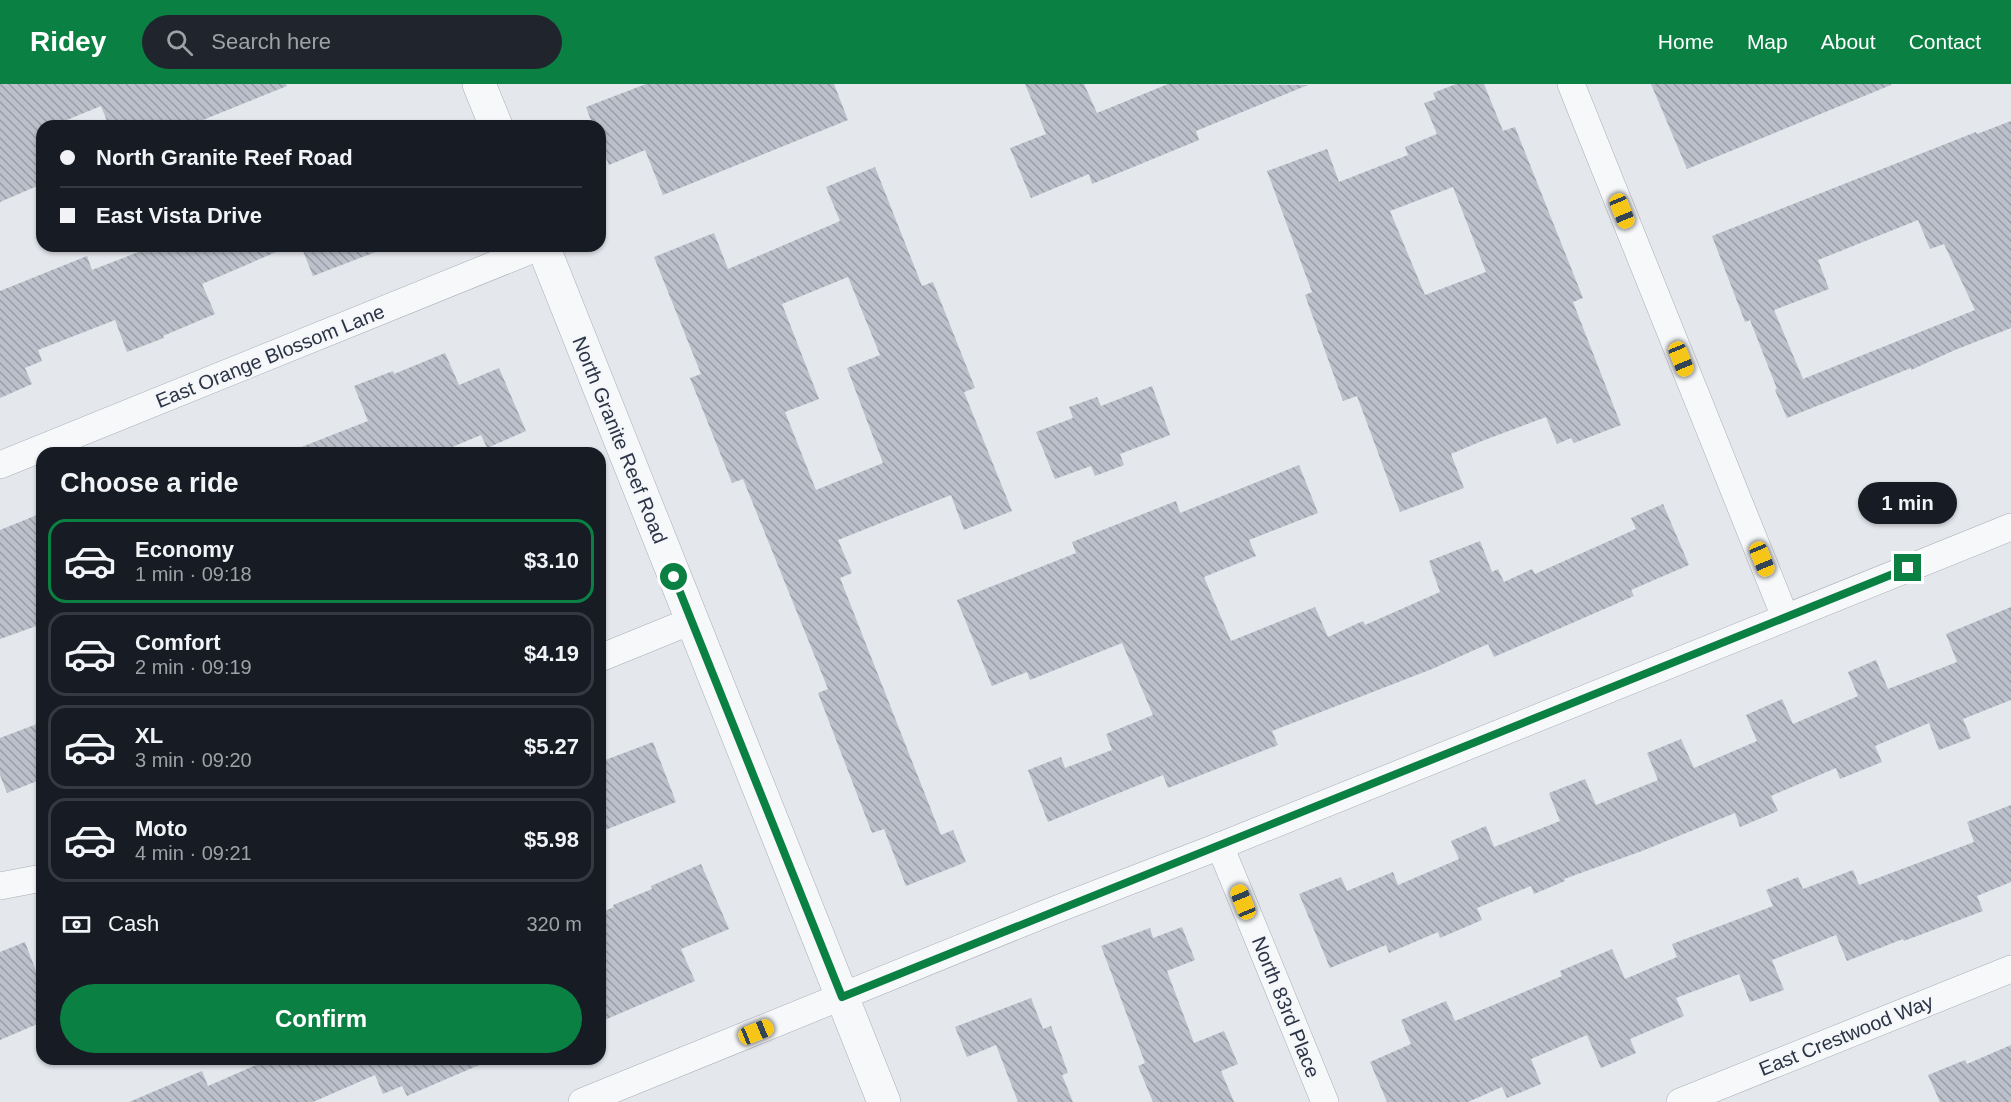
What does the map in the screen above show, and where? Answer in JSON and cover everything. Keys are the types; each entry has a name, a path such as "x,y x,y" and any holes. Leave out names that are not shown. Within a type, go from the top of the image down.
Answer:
{"street":[{"path":"479,84 493,120"},
{"path":"1571,84 1785,617"},
{"name":"East Orange Blossom Lane","path":"45,447 527,252"},
{"name":"North Granite Reef Road","path":"544,252 884,1102"},
{"name":"East Orange Blossom Lane","path":"0,465 36,450"},
{"path":"582,1102 2011,527"},
{"path":"606,655 691,621"},
{"name":"North 83rd Place","path":"1220,846 1324,1102"},
{"path":"0,886 36,879"},
{"name":"East Crestwood Way","path":"1680,1102 2011,969"}],"building":[{"path":"0,84 286,84 287,86 203,120 107,120 101,106 67,120 36,120 36,187 0,202"},
{"path":"646,84 834,84 848,120 663,195 645,150 609,165 606,158 606,120 591,120 586,107"},
{"path":"1025,84 1084,84 1097,113 1168,84 1308,85 1196,131 1199,140 1092,184 1089,174 1031,198 1010,148 1046,134"},
{"path":"1456,84 1484,84 1503,131 1515,127 1583,298 1573,302 1621,425 1574,443 1571,438 1557,444 1546,417 1482,441 1451,454 1464,488 1400,512 1357,396 1343,401 1305,295 1312,292 1267,171 1327,149 1339,182 1408,155 1405,147 1437,134 1424,103 1436,99 1433,93","holes":["1453,187 1486,272 1425,295 1390,211"]},
{"path":"1651,84 1891,84 1891,85 1687,169"},
{"path":"2011,121 2011,328 1787,418 1750,320 1745,322 1712,236 1976,132 1977,134","holes":["1918,220 1930,249 1944,244 1975,310 1803,379 1774,310 1829,289 1818,260"]},
{"path":"875,167 922,286 933,282 975,388 964,392 1012,511 964,530 951,495 838,540 852,573 840,578 941,835 953,830 966,862 906,886 884,829 872,833 818,693 828,689 743,479 732,483 690,378 701,374 654,257 714,233 728,269 840,221 826,187","holes":["848,277 880,355 847,368 883,463 816,490 785,412 819,399 782,304"]},
{"path":"138,252 276,252 202,284 215,314 163,336 164,338 127,352 115,320 38,350 42,361 25,368 32,384 0,398 0,291 87,256 92,270"},
{"path":"303,252 376,252 313,276"},
{"path":"445,353 459,385 499,368 526,431 489,447 487,447 481,435 452,447 301,447 368,421 354,386 393,371 394,374"},
{"path":"1152,386 1170,435 1120,454 1124,465 1095,476 1091,466 1055,479 1036,432 1073,418 1069,407 1097,397 1101,406"},
{"path":"1299,465 1318,513 1249,540 1256,556 1204,577 1231,641 1315,607 1328,637 1363,621 1365,625 1440,592 1429,561 1480,541 1492,572 1498,569 1504,582 1532,569 1535,574 1636,529 1631,518 1663,504 1689,565 1631,590 1634,596 1494,657 1488,644 1432,669 1272,731 1278,745 1168,788 1163,775 1048,822 1028,770 1061,757 1065,768 1112,750 1106,734 1153,715 1122,643 1030,680 1027,672 992,686 957,600 1076,553 1072,542 1176,501 1180,513"},
{"path":"36,515 36,626 0,639 0,530"},
{"path":"2011,607 2011,700 1963,719 1971,738 1939,750 1929,723 1875,746 1882,762 1840,779 1836,768 1771,796 1778,811 1740,827 1735,813 1642,851 1564,879 1565,881 1534,894 1531,886 1477,908 1482,920 1440,938 1438,932 1389,953 1386,945 1330,968 1299,894 1341,877 1347,891 1393,872 1398,885 1459,859 1451,841 1486,826 1494,847 1560,821 1549,793 1585,779 1596,805 1658,780 1647,753 1681,739 1694,768 1757,741 1746,715 1782,699 1793,724 1858,696 1848,672 1876,660 1888,689 1957,662 1946,634"},
{"path":"36,724 36,781 7,793 0,775 0,738"},
{"path":"653,742 676,802 606,830 606,760"},
{"path":"2011,805 2011,882 1977,896 1983,911 1847,961 1836,935 1772,960 1784,990 1750,1002 1739,974 1676,998 1684,1016 1630,1039 1636,1053 1601,1068 1587,1035 1531,1059 1541,1084 1507,1098 1502,1087 1468,1102 1387,1102 1370,1062 1411,1044 1401,1020 1446,1001 1455,1021 1562,976 1560,971 1612,949 1625,979 1677,957 1672,944 1773,906 1766,890 1798,877 1803,889 1853,870 1859,885 1974,842 1967,822"},
{"path":"701,864 729,929 681,949 695,981 606,1019 606,910 614,907 613,905 652,889 651,886"},
{"path":"1182,927 1195,960 1167,971 1194,1043 1224,1031 1238,1064 1221,1071 1234,1102 1153,1102 1138,1066 1145,1063 1101,946 1150,928 1153,938"},
{"path":"25,942 36,971 36,1025 0,1040 0,952"},
{"path":"1031,998 1043,1029 1051,1026 1068,1073 1062,1075 1073,1102 1018,1102 996,1045 967,1057 955,1027"},
{"path":"2011,1045 2011,1102 1940,1102 1928,1075 1965,1060 1967,1064"},
{"path":"256,1065 479,1065 407,1096 402,1086 383,1094 375,1075 313,1102 129,1102 202,1071 208,1086"}],"route":[{"path":"674,577 842,997 1908,568"}]}
